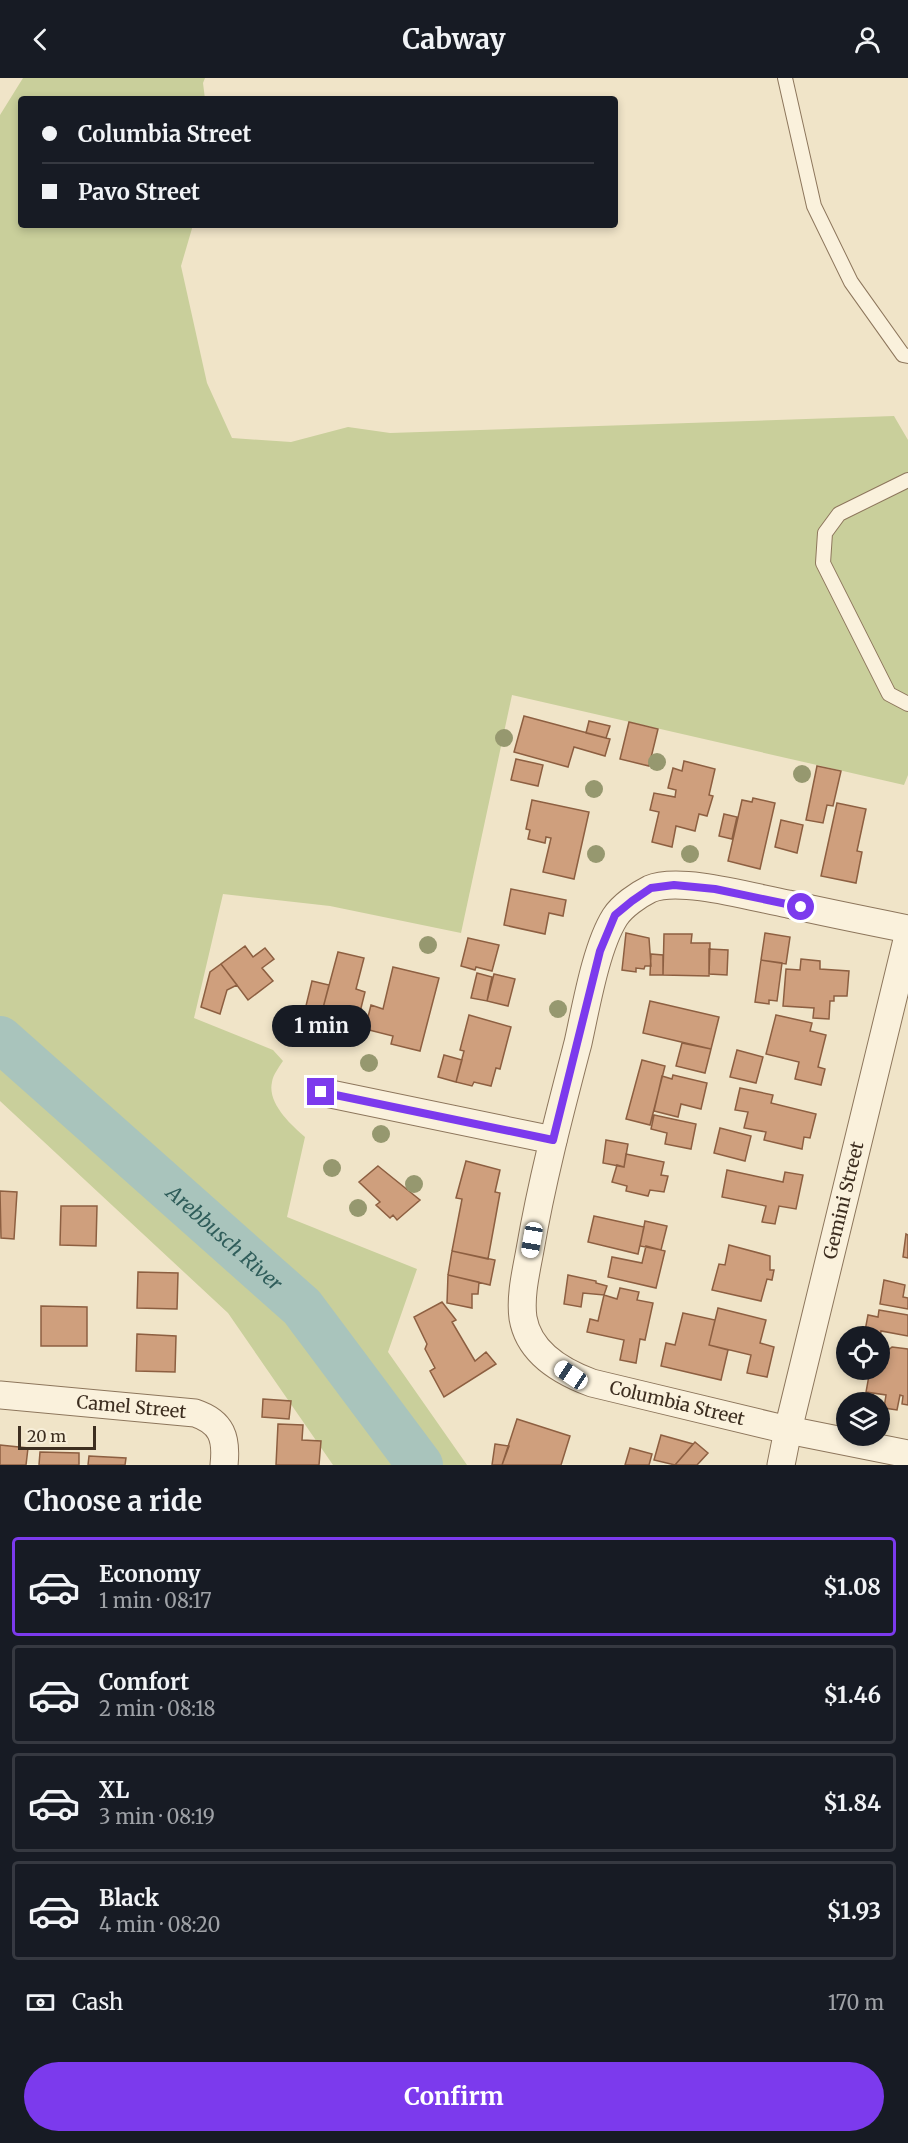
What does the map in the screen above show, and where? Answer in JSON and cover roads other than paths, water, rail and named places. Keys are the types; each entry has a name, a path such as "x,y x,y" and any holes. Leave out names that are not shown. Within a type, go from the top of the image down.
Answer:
{"street":[{"name":"Columbia Street","path":"908,929 715,889 674,885 651,888 615,915 600,951 553,1140 535,1219 523,1299 523,1319 530,1337 540,1352 571,1375 592,1383 788,1430 908,1454"},
{"name":"Gemini Street","path":"781,1465 908,936"},
{"path":"321,1092 553,1140"},
{"name":"Camel Street","path":"0,1395 195,1413 208,1417 217,1425 222,1435 224,1465"}],"lane":[{"path":"785,78 814,206 851,282 903,355 908,356"},
{"path":"908,480 839,514 825,533 823,563 889,694 908,704"}],"waterway":[{"name":"Arebbusch River","path":"0,1039 302,1307 420,1465"}]}
